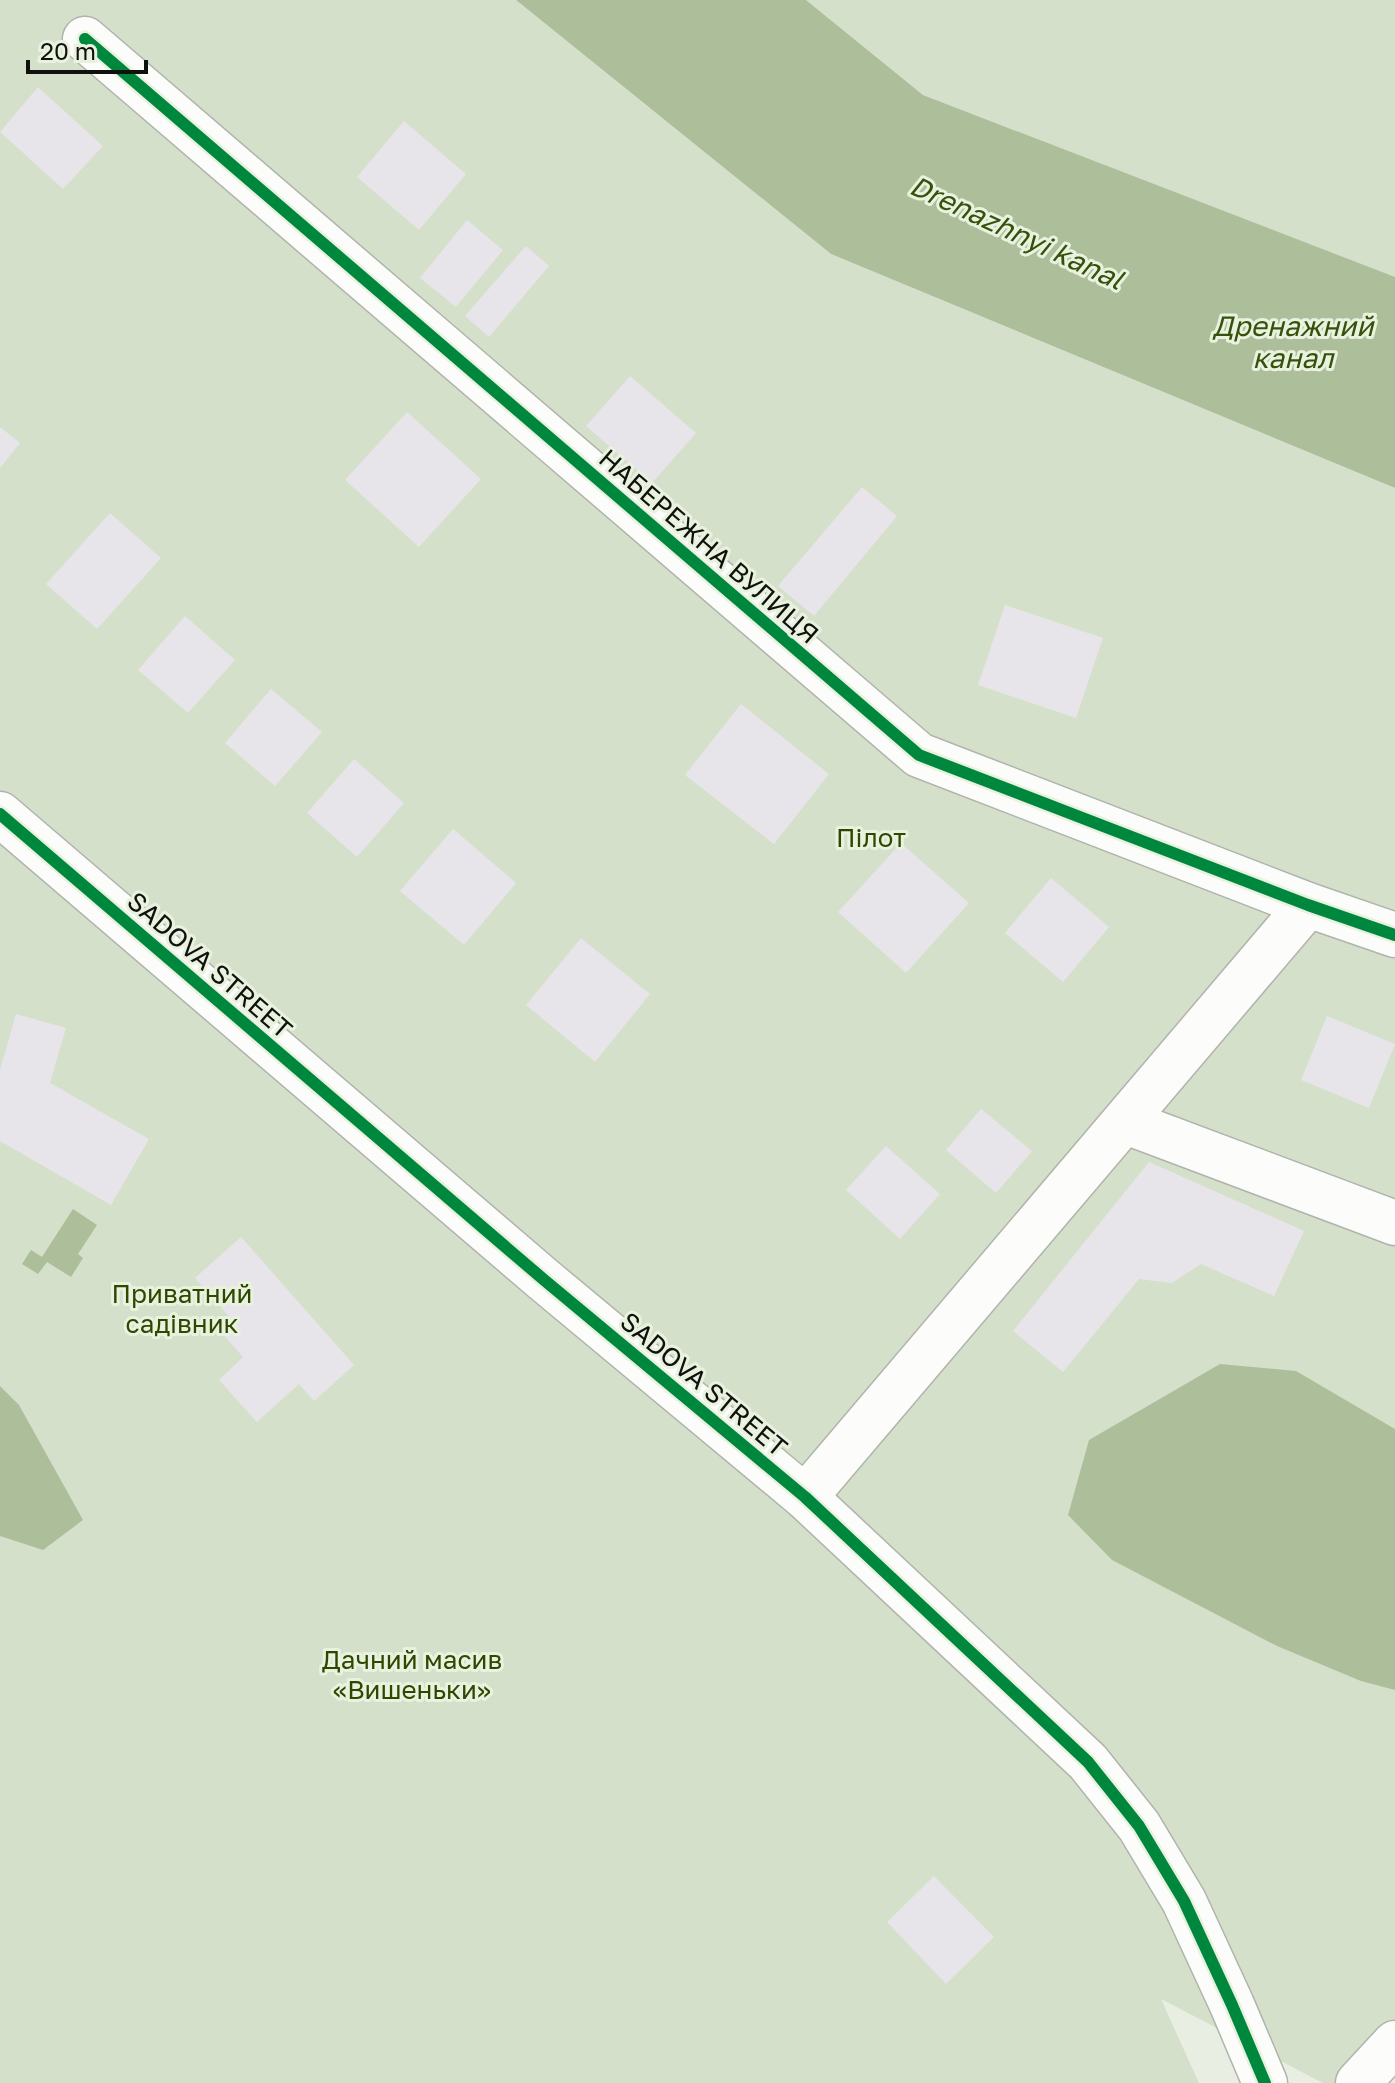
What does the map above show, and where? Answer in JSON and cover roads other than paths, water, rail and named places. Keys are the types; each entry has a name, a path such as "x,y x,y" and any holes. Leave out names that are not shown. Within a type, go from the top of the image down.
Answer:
{"street":[{"name":"НАБЕРЕЖНА ВУЛИЦЯ","path":"85,39 919,755 1308,905 1395,935"},
{"name":"SADOVA STREET","path":"0,814 543,1279 805,1497 1088,1762 1139,1826 1184,1901 1265,2083"},
{"path":"805,1497 1308,905"},
{"path":"1126,1122 1395,1223"},
{"path":"1358,2083 1395,2043"}],"water":[{"name":"Дренажний канал","path":"516,0 806,0 923,95 1395,277 1395,488 831,254"},
{"path":"73,1209 97,1225 78,1254 83,1258 71,1277 47,1262 38,1274 22,1264 31,1250 42,1257"},
{"path":"1220,1364 1296,1371 1395,1429 1395,1690 1361,1681 1277,1646 1112,1560 1068,1515 1089,1440"},
{"path":"0,1386 19,1405 83,1520 43,1550 0,1536"}],"water label":[{"name":"Drenazhnyi kanal","path":"1017,232"}],"park label":[{"name":"Пілот","path":"871,837"},
{"name":"Приватний садівник","path":"182,1308"},
{"name":"Дачний масив «Вишеньки»","path":"412,1674"}]}
